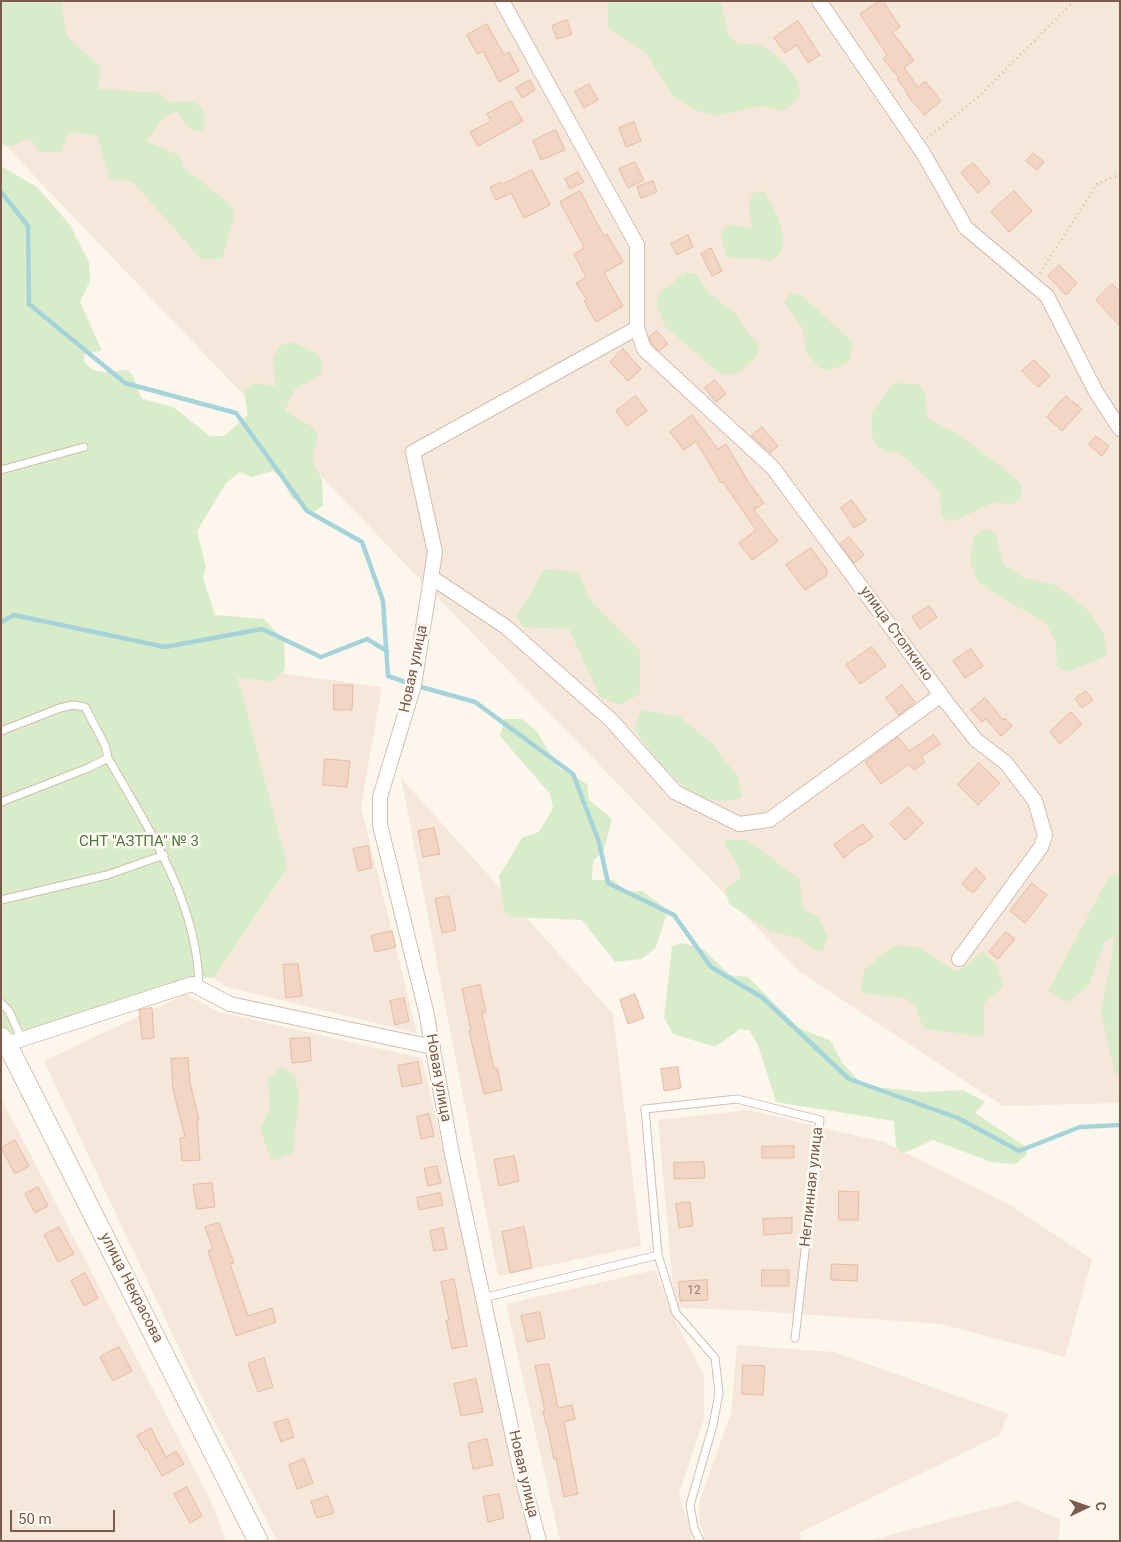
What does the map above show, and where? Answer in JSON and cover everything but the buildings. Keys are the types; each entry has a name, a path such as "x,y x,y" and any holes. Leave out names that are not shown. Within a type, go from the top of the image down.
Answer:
{"main road":[{"name":"улица Некрасова","path":"10,1040 258,1541"}],"street":[{"path":"502,1 637,245 636,328"},
{"path":"819,1 918,146 966,228 1047,296 1096,392 1120,429"},
{"name":"Новая улица","path":"539,1541 522,1474 452,1154 426,1011 380,825 380,797 414,685 435,552 413,452 636,328"},
{"name":"улица Стопкино","path":"636,328 644,349 773,468 976,740 1006,763 1035,801 1045,835 1041,847 959,959"},
{"path":"431,577 506,627 611,720 675,792 739,824 769,820 941,695"},
{"path":"10,1040 192,984 230,1004 433,1047"}],"lane":[{"path":"1,470 84,447"},
{"path":"1,732 73,704 85,708 105,745 108,758 164,855 184,901 194,938 199,967 200,988"},
{"path":"1,802 88,768 108,758"},
{"path":"1,900 107,874 164,855"},
{"path":"1,1003 8,1011 10,1040"},
{"name":"Неглинная улица","path":"700,1541 694,1528 690,1505 713,1425 719,1393 714,1358 676,1313 658,1255 645,1109 737,1099 820,1120 795,1338"},
{"path":"483,1298 658,1255"}],"path":[{"path":"918,146 976,99 1074,1"},
{"path":"1033,285 1097,184 1120,174"}],"shaded area":[{"path":"1,1 1120,1 1120,1103 1003,1106 799,971 408,567 1,141"},
{"path":"266,671 382,687 361,807 417,1033 226,987 214,978 288,868 238,676"},
{"path":"401,778 613,1014 641,1246 498,1276"},
{"path":"186,994 218,1012 422,1058 533,1541 277,1541 202,1397 44,1061"},
{"path":"1,1098 211,1501 226,1541 1,1541"},
{"path":"748,1110 883,1142 1005,1202 1092,1259 1065,1357 941,1324 742,1310 676,1308 658,1120"},
{"path":"655,1270 676,1323 704,1375 704,1419 679,1494 693,1541 560,1541 506,1304"},
{"path":"737,1345 834,1352 1008,1414 1000,1435 799,1533 802,1541 706,1541 700,1524 699,1503 731,1413"},
{"path":"1017,1501 1060,1519 1059,1541 868,1541"}],"green space":[{"path":"1,1 61,1 66,36 101,67 98,89 160,93 168,102 190,101 200,107 204,119 203,131 191,130 176,112 165,116 146,141 179,155 183,167 231,205 234,216 222,259 201,259 133,182 110,179 97,135 68,132 62,152 40,152 30,138 11,146 1,144"},
{"path":"608,1 721,1 728,35 737,43 761,45 779,58 795,76 801,97 783,111 760,106 717,116 694,110 674,97 646,53 608,28"},
{"name":"СНТ \"АЗТПА\" № 3","path":"1,166 37,187 70,225 89,262 90,281 80,302 102,351 85,353 84,361 88,366 98,371 127,370 133,376 142,399 173,407 210,436 224,436 248,415 244,390 254,383 276,386 273,357 281,345 293,342 315,353 322,362 322,373 294,390 285,411 313,427 318,437 312,459 322,480 323,506 313,512 291,497 282,478 273,471 251,477 240,472 226,483 197,531 206,567 203,578 215,615 264,619 284,640 285,670 271,682 238,677 288,868 214,978 194,977 12,1038 1,1026"},
{"path":"765,191 780,223 782,232 782,249 779,255 769,261 758,258 739,259 727,256 720,233 728,225 753,228 748,204 753,193"},
{"path":"685,273 696,273 709,293 737,315 749,335 758,342 758,355 740,371 730,374 717,372 664,325 656,303 659,293"},
{"path":"790,293 801,295 854,343 848,363 829,371 819,368 806,351 803,329 784,302"},
{"path":"894,383 918,384 925,394 927,418 959,435 1013,476 1021,485 1021,497 1014,504 992,503 952,522 941,517 940,493 933,484 899,452 888,453 877,446 872,436 872,412"},
{"path":"983,529 995,532 1003,564 1024,578 1055,585 1084,606 1104,634 1107,656 1067,672 1057,666 1056,642 1045,622 998,596 978,582 970,561 974,536"},
{"path":"545,569 578,572 591,601 640,651 640,694 620,705 600,697 569,629 523,627 517,616"},
{"path":"641,710 680,717 712,743 739,779 742,797 725,801 709,799 694,793 679,782 654,756 634,729"},
{"path":"504,719 522,719 536,730 558,767 587,784 589,800 612,819 604,850 593,861 592,880 614,880 625,892 642,891 663,906 667,914 655,949 641,959 615,962 582,920 511,917 504,912 499,876 522,838 539,832 553,808 550,794 500,736"},
{"path":"746,839 799,879 803,909 818,917 828,936 822,950 813,950 801,939 770,931 729,904 725,888 740,879 740,870 723,841"},
{"path":"1120,873 1120,1074 1115,1073 1101,1014 1115,937 1105,941 1088,986 1067,1002 1048,991 1108,878"},
{"path":"682,943 703,949 730,975 748,977 799,1028 831,1041 842,1063 864,1086 926,1092 963,1090 985,1102 975,1113 1026,1147 1027,1155 1015,1164 991,1162 933,1140 902,1154 896,1147 894,1121 776,1102 758,1045 749,1030 740,1029 715,1047 673,1034 664,1018 672,946"},
{"path":"893,946 918,947 957,972 983,951 998,967 1003,987 984,1003 984,1037 923,1028 915,1005 905,998 861,993 864,970"},
{"path":"281,1067 295,1076 299,1097 293,1153 272,1161 260,1130 270,1108 268,1080"}],"waterway":[{"path":"1,192 28,226 29,304 125,383 236,413 307,511 362,542 383,601 388,676 475,702 573,774 599,842 608,883 674,915 711,967 763,998 849,1079 958,1118 1019,1151 1080,1127 1120,1125"},
{"path":"1,622 14,615 165,647 262,629 321,657 367,639 387,651"}]}
